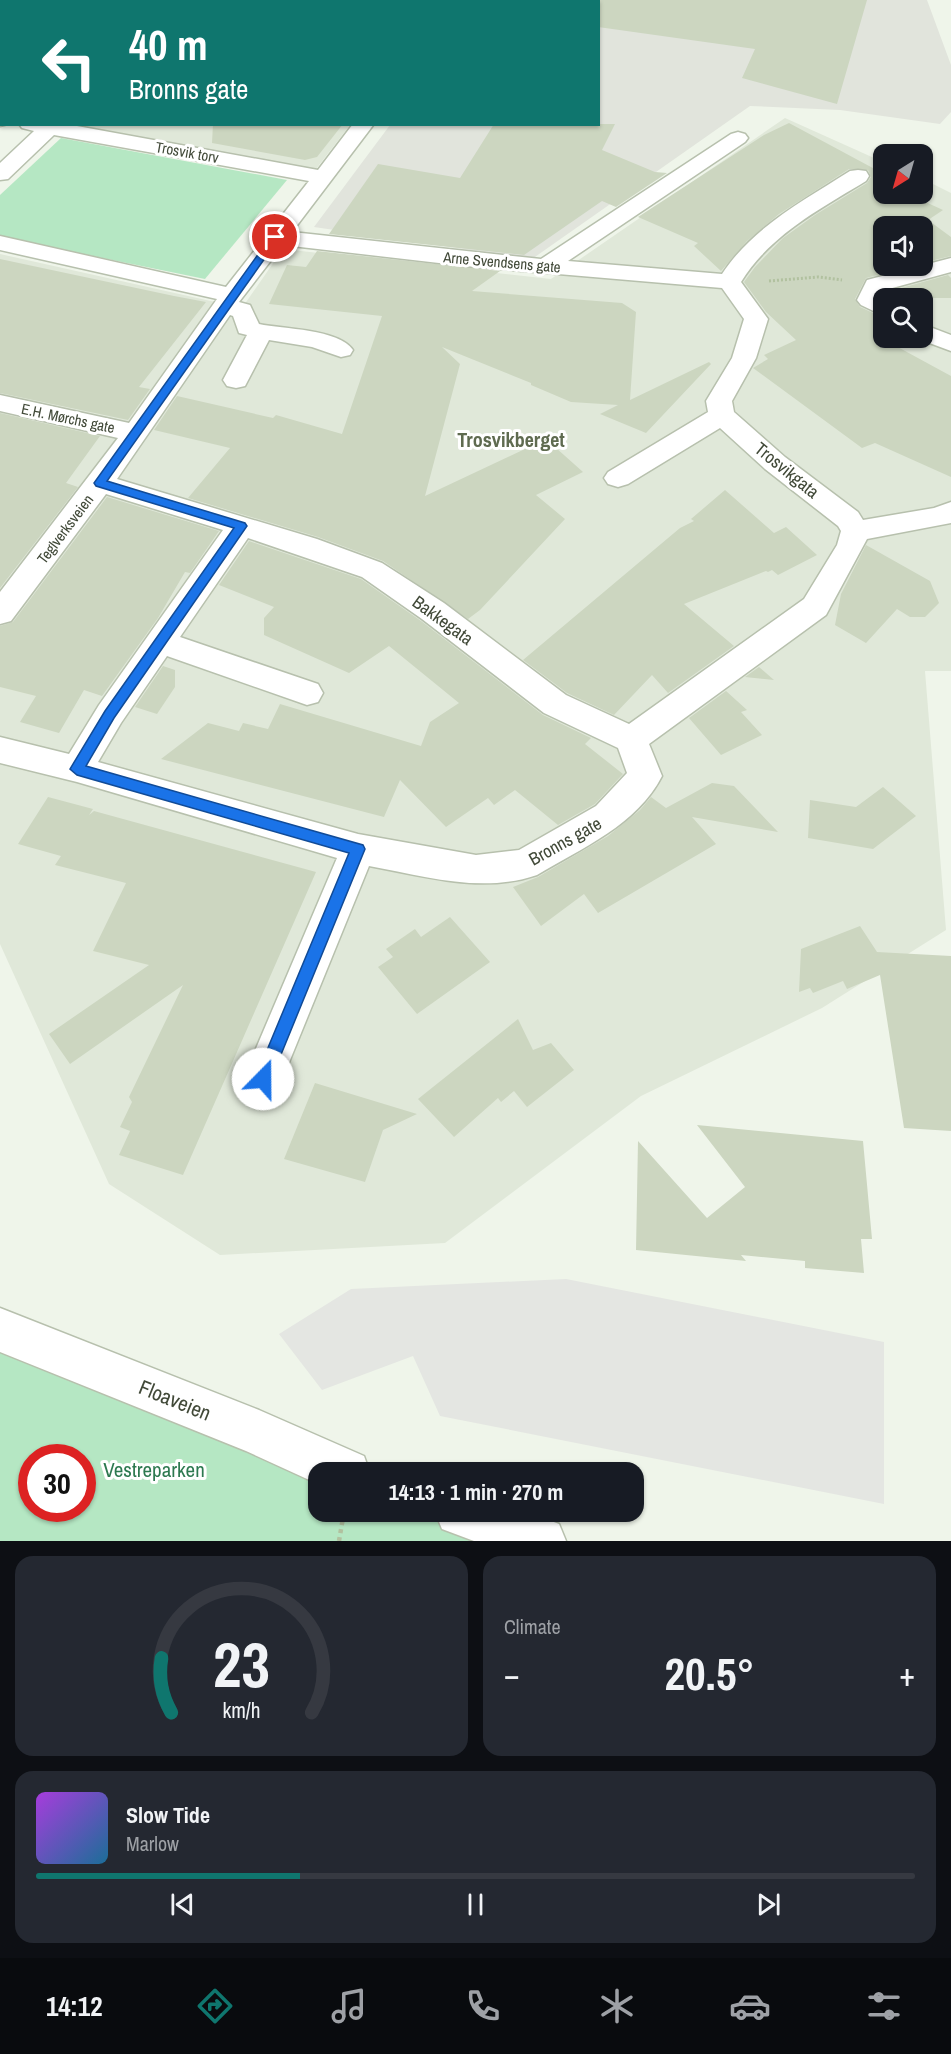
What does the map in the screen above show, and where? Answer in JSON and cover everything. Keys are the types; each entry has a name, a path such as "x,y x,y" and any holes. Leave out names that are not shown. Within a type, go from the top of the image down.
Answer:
{"street":[{"path":"0,174 52,126"},
{"name":"Trosvik torv","path":"52,126 323,177"},
{"name":"Teglverksveien","path":"0,614 100,483 227,301 362,126"},
{"path":"545,266 738,138"},
{"path":"618,478 722,415 719,401 744,358 756,319 729,282 739,263 774,231 858,176"},
{"name":"Arne Svendsens gate","path":"275,237 545,266 729,282"},
{"path":"0,243 227,301 242,310 248,328 261,332 318,339 341,350"},
{"path":"874,288 875,285 951,265"},
{"path":"236,380 261,332"},
{"path":"933,336 951,344"},
{"name":"E.H. Mørchs gate","path":"0,403 136,433"},
{"name":"Trosvikgata","path":"722,415 775,463 848,519 855,531"},
{"name":"Bakkegata","path":"100,483 307,546 372,570 433,611 555,704 631,740"},
{"path":"631,740 815,607 851,545 855,531 940,517 951,512"},
{"path":"77,769 110,714 241,526"},
{"path":"159,642 307,693"},
{"name":"Bronns gate","path":"0,750 77,769 358,849 476,870 525,864 608,816 645,776 631,740"},
{"path":"263,1079 358,849"},
{"name":"Floaveien","path":"0,1330 259,1433 324,1462"},
{"path":"488,1522 542,1541"}],"path":[{"path":"729,282 818,277 875,285"},
{"path":"339,1541 343,1522"}],"shaded area":[{"path":"600,0 927,0 951,65 951,112 940,124 840,110 750,106 532,259 314,227 389,126 600,126"},
{"path":"785,118 873,158 873,204 933,204 933,184 951,193 951,671 925,671 946,930 822,1008 641,1096 445,1243 220,1255 109,1184 0,944 0,254 242,308 283,249 551,279"},
{"path":"77,126 349,126 316,169"},
{"path":"566,1279 884,1342 884,1504 440,1416 413,1356 322,1390 279,1334 351,1289"}],"green space":[{"path":"61,138 287,180 205,279 0,237 0,195"},
{"name":"Vestreparken","path":"0,1330 308,1469 308,1522 499,1522 551,1541 0,1541"}],"building":[{"path":"600,0 867,0 837,104 742,78 755,49 600,27"},
{"path":"789,123 873,168 873,204 930,204 943,210 933,217 873,216 874,276 866,278 855,299 860,307 873,313 873,348 900,348 951,376 951,477 875,443 862,448 753,368 768,359 764,355 796,340 766,312 744,282 783,238 867,183 871,177 868,170 849,169 779,214 747,241 721,271 694,246 698,243 638,217 764,135"},
{"path":"615,124 602,150 655,172 667,173 616,207 602,201 524,255 329,234 378,164 460,178 493,126"},
{"path":"213,126 341,126 317,157 305,160 212,143"},
{"path":"933,224 951,237 951,256 933,260"},
{"path":"317,251 500,271 472,291 622,303 636,312 630,400 709,362 711,364 646,433 600,414 618,405 571,402 442,347 460,364 425,496 546,439 583,472 536,495 565,519 480,610 468,619 383,561 318,537 188,498 230,448 154,430 177,396 273,418 276,415 342,434 382,316 269,304 287,265 306,267"},
{"path":"0,259 206,302 139,387 150,389 128,420 0,393"},
{"path":"948,275 951,278 951,298 933,298 933,288 901,288"},
{"path":"0,413 100,436 66,483 78,487 0,588"},
{"path":"725,490 774,533 786,527 817,555 778,575 772,570 766,571 684,604 734,646 668,693 652,675 614,715 567,693 523,660 680,528 694,521 691,519"},
{"path":"107,497 219,531 190,573 185,572 158,618 102,696 84,690 59,733 20,722 36,696 0,687 0,626 13,622"},
{"path":"249,541 361,579 421,621 543,715 591,738 585,744 623,774 595,804 558,825 515,790 494,805 488,798 446,827 400,780 384,817 161,759 208,723 239,731 243,723 268,729 280,704 421,746 430,722 459,703 389,646 349,673 264,635 264,618 274,607 219,585"},
{"path":"866,545 930,581 939,603 925,617 910,617 897,609 866,643 835,625 841,594"},
{"path":"163,666 175,670 175,687 157,714 135,707"},
{"path":"759,667 774,680 745,677"},
{"path":"726,691 747,710 741,712 762,735 721,755 689,718"},
{"path":"712,783 734,786 778,832 692,817 716,844 598,913 584,894 541,926 513,887 538,877 608,836 640,810 651,797 666,808"},
{"path":"883,787 916,816 873,849 808,838 810,800 856,807"},
{"path":"48,797 93,809 89,815 94,811 316,872 183,1175 119,1155 130,1131 120,1127 132,1102 129,1097 183,985 70,1064 49,1034 149,965 93,951 126,883 55,865 61,856 18,844"},
{"path":"450,917 490,962 417,1014 378,967 393,957 386,949 415,929 421,937"},
{"path":"860,926 877,952 951,956 951,1131 904,1128 880,975 847,989 843,981 813,993 810,988 799,992 801,949"},
{"path":"518,1019 533,1050 551,1043 574,1070 527,1107 514,1091 501,1102 498,1098 454,1137 418,1099"},
{"path":"315,1083 417,1114 383,1130 365,1182 284,1159"},
{"path":"697,1125 863,1141 872,1239 861,1239 864,1273 805,1268 805,1261 741,1255 746,1261 636,1250 638,1141 707,1218 745,1187"}],"district":[{"name":"Trosvikberget","path":"511,439"}],"route":[{"path":"263,1079 358,849 77,769 110,714 241,526 100,483 275,237"}]}
